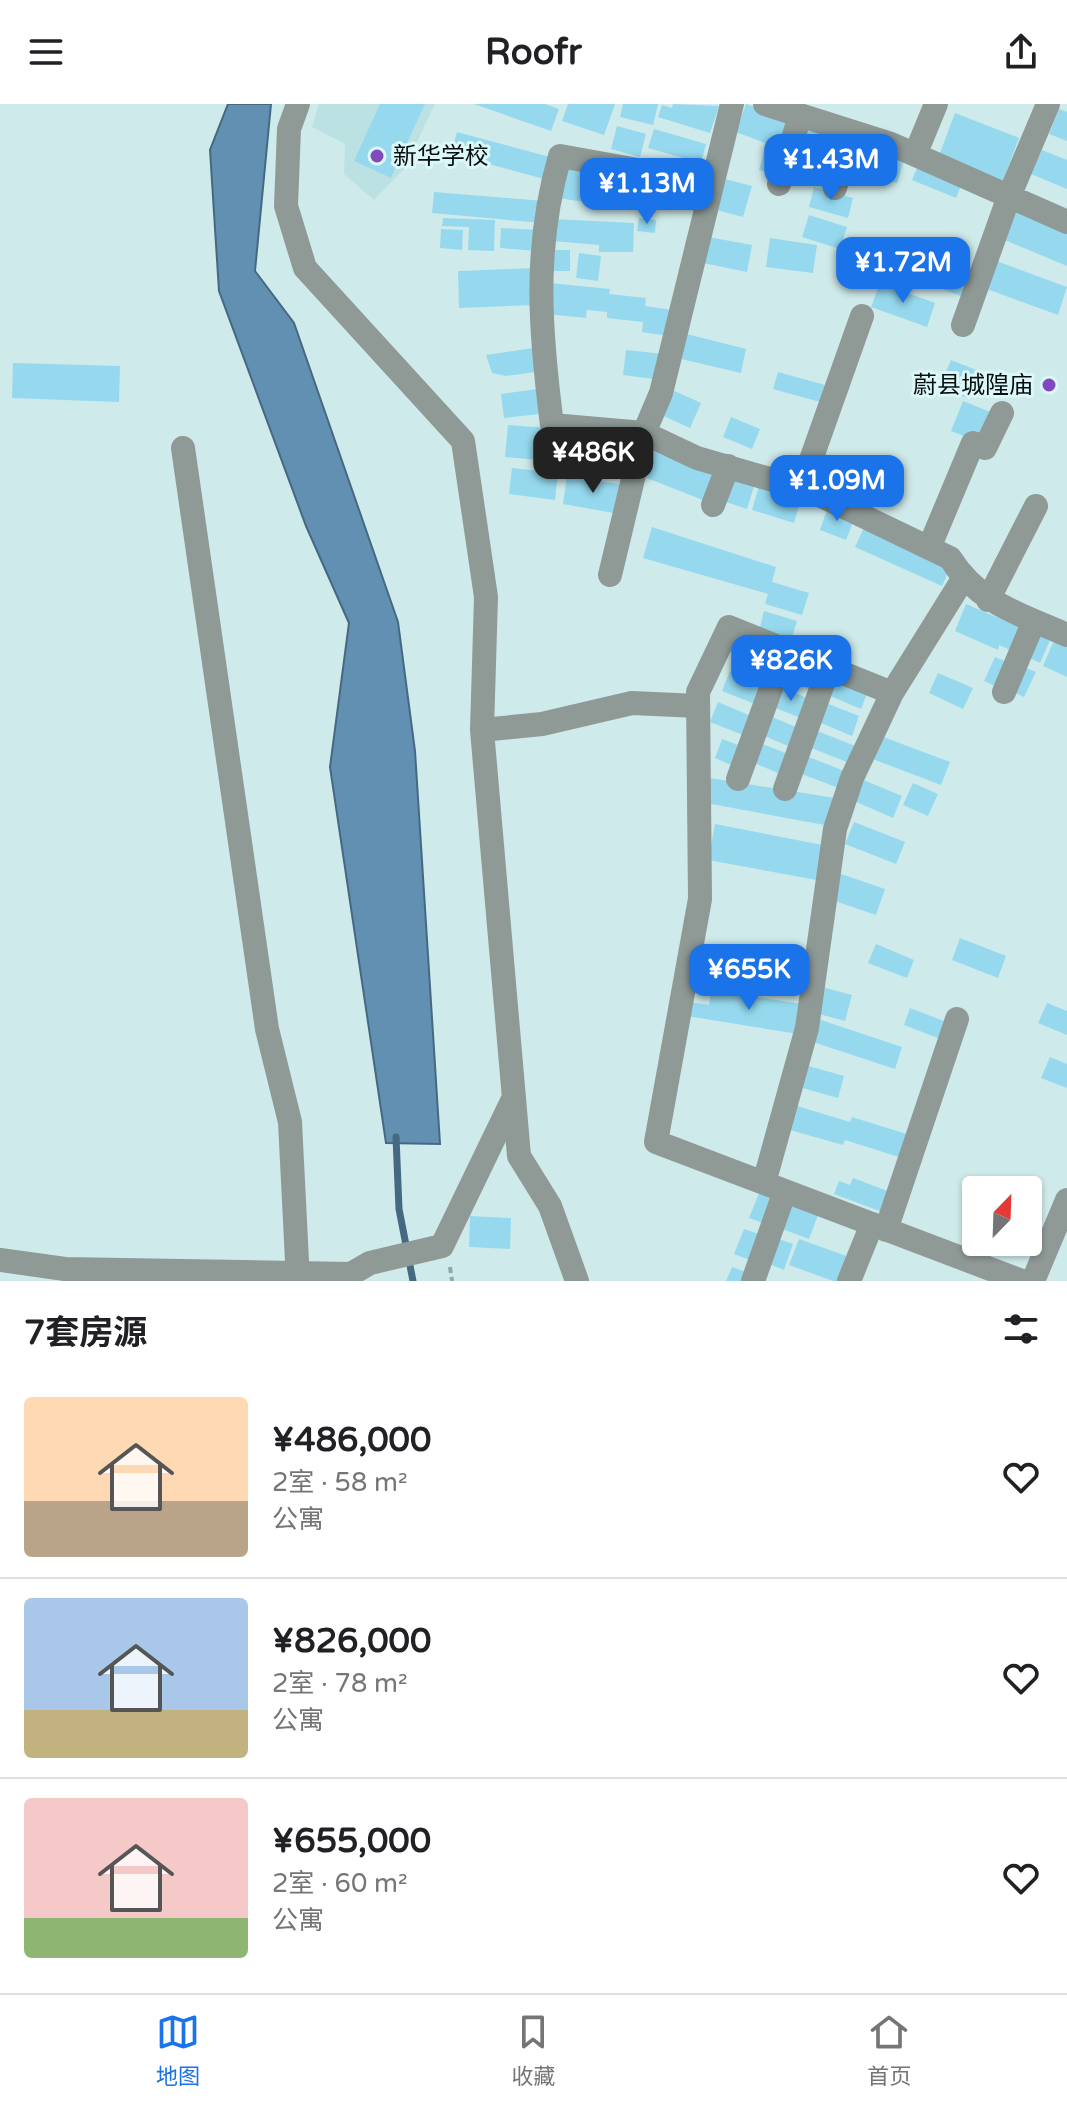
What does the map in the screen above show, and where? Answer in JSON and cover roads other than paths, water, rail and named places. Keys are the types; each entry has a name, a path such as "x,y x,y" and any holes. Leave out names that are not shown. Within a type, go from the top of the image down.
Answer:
{"street":[{"path":"298,104 289,129 286,206 305,268 463,441 486,597 482,730 519,1156 550,1206 577,1281"},
{"path":"610,575 644,433 661,393 710,183 732,104"},
{"path":"765,104 915,155 1008,199 1067,222"},
{"path":"915,155 936,104"},
{"path":"963,325 1008,199 1048,104"},
{"path":"779,184 800,116"},
{"path":"835,188 852,134"},
{"path":"710,183 560,156 541,249 539,324 552,425 644,433 697,458 801,488 950,558 963,579 988,600 1067,635"},
{"path":"801,488 862,316"},
{"path":"929,548 973,443 985,448 1002,413"},
{"path":"183,448 267,1029 290,1122 297,1277"},
{"path":"713,505 728,466"},
{"path":"988,600 1036,506"},
{"path":"753,1281 807,1028 835,829 852,778 892,693 963,579"},
{"path":"1004,692 1034,621"},
{"path":"892,693 729,627 698,692 700,899 656,1142 1022,1281"},
{"path":"738,779 785,650"},
{"path":"785,789 829,667"},
{"path":"482,730 542,724 632,703 698,706"},
{"path":"849,1281 879,1227 957,1019"},
{"path":"0,1260 65,1269 297,1277 351,1274 370,1263 442,1246 514,1097"},
{"path":"1033,1281 1067,1200"},
{"path":"25,1264 44,1281"}],"water":[{"path":"228,104 271,104 255,271 294,323 398,622 415,751 440,1144 386,1143 330,767 349,623 306,526 219,291 210,150"}],"waterway":[{"path":"396,1137 399,1209 413,1281"}],"place":[{"name":"新华学校","path":"377,156"},
{"name":"蔚县城隍庙","path":"1049,385"}]}
